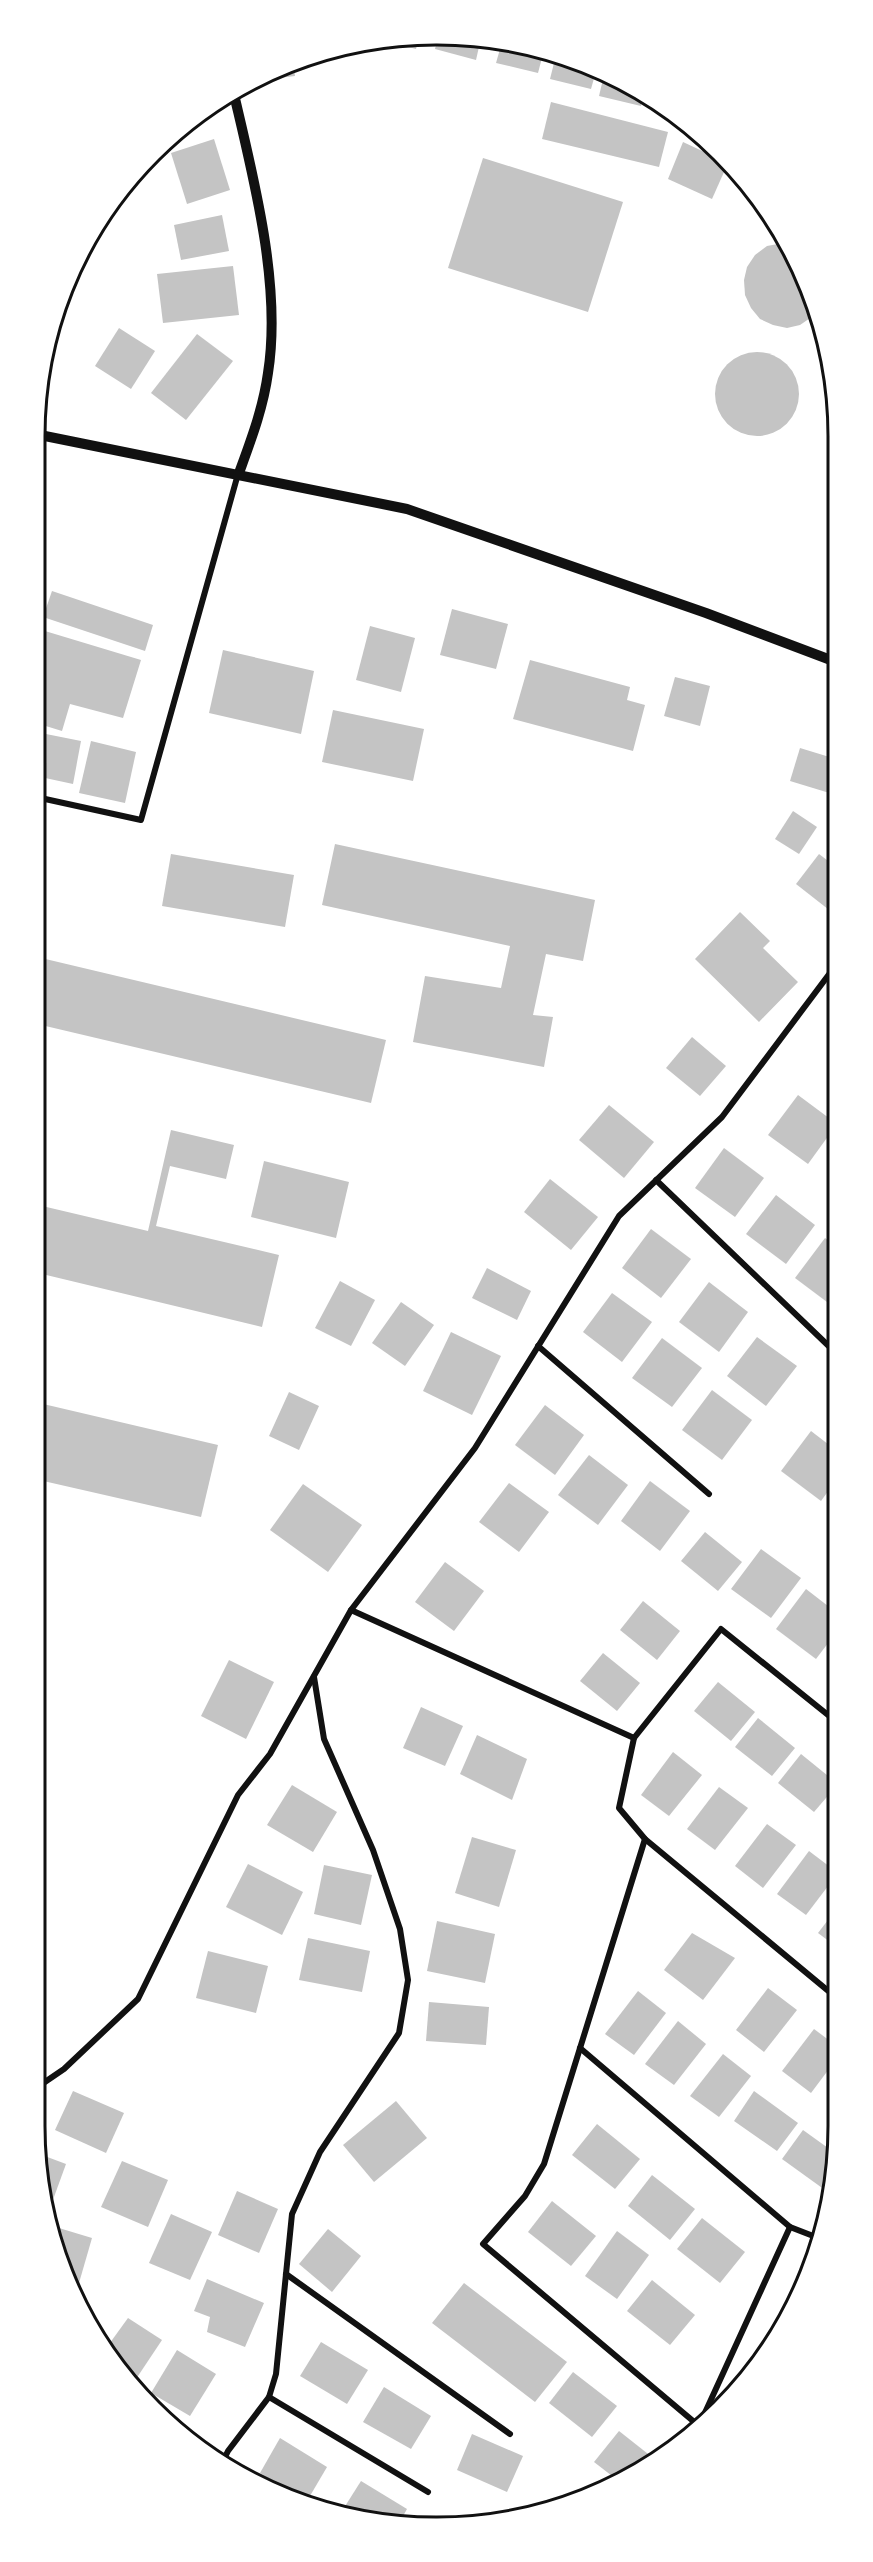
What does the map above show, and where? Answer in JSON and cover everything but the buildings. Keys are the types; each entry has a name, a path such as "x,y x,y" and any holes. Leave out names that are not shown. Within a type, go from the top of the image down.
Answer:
{"street":[{"path":"45,799 141,820 239,474 259,420 268,371 271,305 258,195 236,100"},
{"path":"45,436 407,509 706,613 828,659"},
{"path":"45,2082 64,2069 138,1999 238,1795 270,1754 351,1610 475,1448 618,1216 722,1117 828,976"},
{"path":"656,1180 828,1345"},
{"path":"538,1346 708,1494"},
{"path":"351,1610 634,1737"},
{"path":"828,1716 721,1629 634,1737 619,1808 645,1839 828,1991"},
{"path":"226,2455 269,2397 276,2374 292,2214 320,2152 399,2033 408,1980 400,1929 373,1850 324,1739 314,1677"},
{"path":"645,1839 544,2164 525,2196 483,2244 692,2422"},
{"path":"580,2048 790,2228 812,2236"},
{"path":"707,2408 790,2228"},
{"path":"286,2274 510,2434"},
{"path":"269,2397 428,2492"}]}
